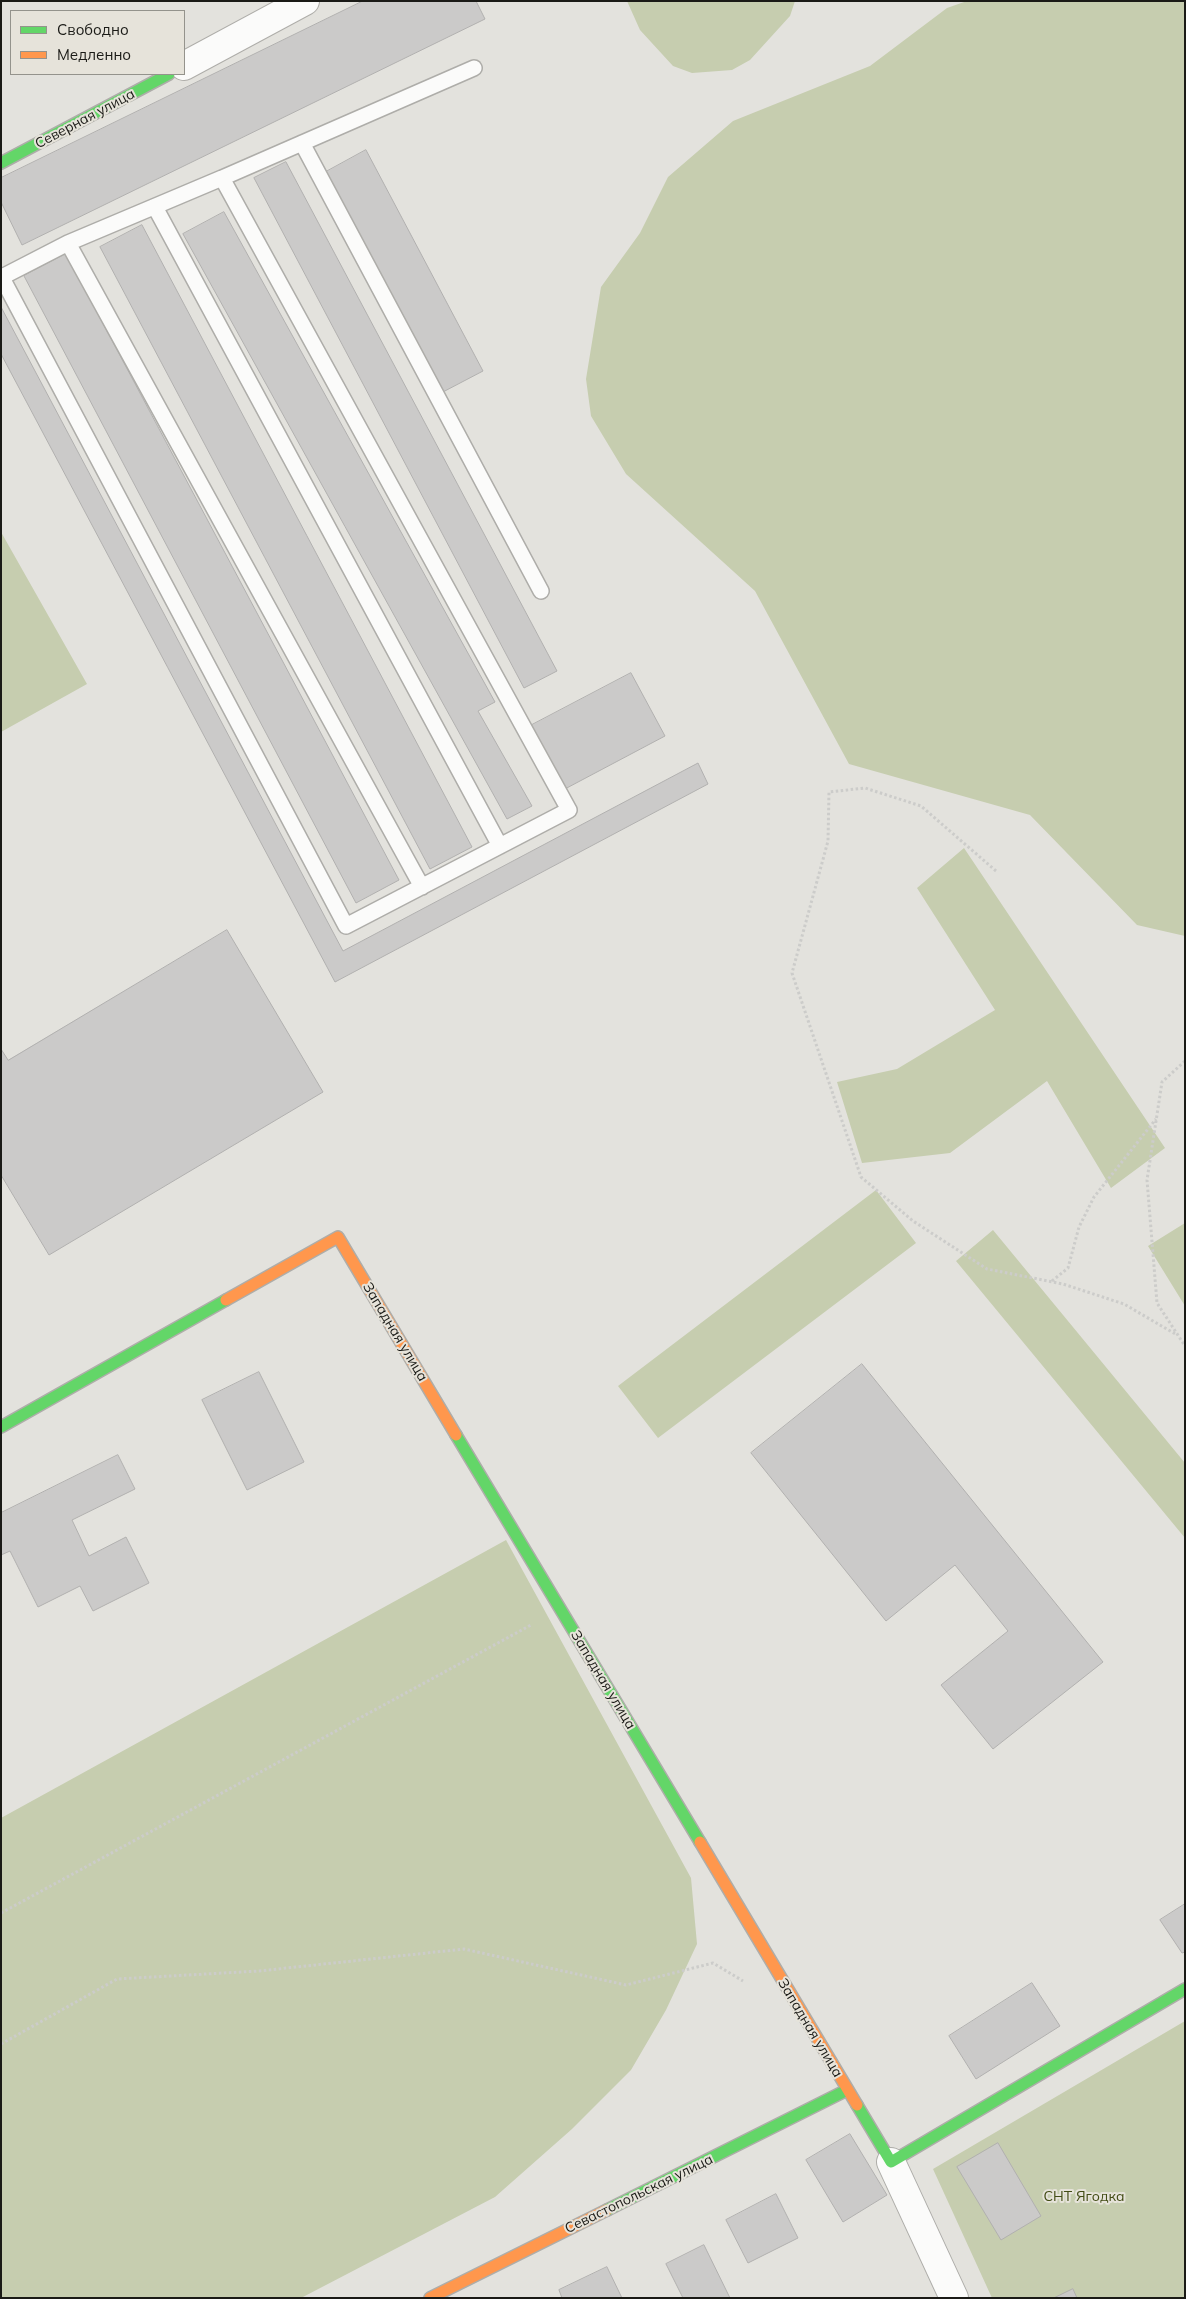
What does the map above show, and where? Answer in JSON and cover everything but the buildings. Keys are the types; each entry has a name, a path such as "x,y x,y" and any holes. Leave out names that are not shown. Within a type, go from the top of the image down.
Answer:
{"street":[{"path":"185,65 305,1"},
{"name":"Северная улица","path":"1,163 167,75"},
{"name":"Западная улица","path":"1,1427 338,1237 891,2162"},
{"path":"954,2298 891,2162 1185,1989"},
{"name":"Севастопольская улица","path":"430,2298 847,2090"}],"lane":[{"path":"222,178 569,810 346,926 2,276 68,242 222,178 474,68"},
{"path":"302,143 541,591"},
{"path":"155,206 500,846"},
{"path":"68,242 422,887"}],"path":[{"path":"996,871 920,806 865,788 829,792 828,841 792,973 861,1177 913,1220 987,1269 1051,1282 1124,1304 1177,1335"},
{"path":"1185,1061 1162,1082 1147,1180 1157,1303 1185,1346"},
{"path":"1051,1282 1068,1268 1079,1227 1094,1197 1157,1118"},
{"path":"1,1914 560,1609"},
{"path":"1,2044 117,1979 259,1971 464,1950 626,1985 713,1963 746,1983"}],"green space":[{"path":"627,1 795,1 790,16 750,60 732,70 692,73 673,66 640,30"},
{"path":"967,1 1185,1 1185,936 1137,925 1030,815 849,764 755,591 626,474 591,416 586,379 601,287 640,233 668,177 733,121 870,66 947,8"},
{"path":"1,532 87,684 1,732"},
{"path":"964,848 1165,1148 1111,1188 1047,1081 950,1153 862,1163 837,1082 897,1069 995,1010 917,888"},
{"path":"876,1190 916,1243 658,1438 618,1386"},
{"path":"1185,1223 1185,1306 1148,1246"},
{"path":"993,1230 1185,1463 1185,1538 956,1261"},
{"path":"506,1540 691,1878 697,1944 666,2010 631,2070 572,2129 495,2197 301,2298 1,2298 1,1818"},
{"name":"СНТ Ягодка","path":"1185,2021 1185,2298 992,2298 933,2169"}],"traffic: fast":[{"path":"1,163 167,75"},
{"path":"1,1427 226,1300"},
{"path":"456,1435 700,1842"},
{"path":"857,2105 891,2162 1185,1989"},
{"path":"607,2210 847,2090"}],"traffic: slow":[{"path":"226,1300 338,1237 456,1435"},
{"path":"700,1842 857,2105"},
{"path":"430,2298 607,2210"}]}
